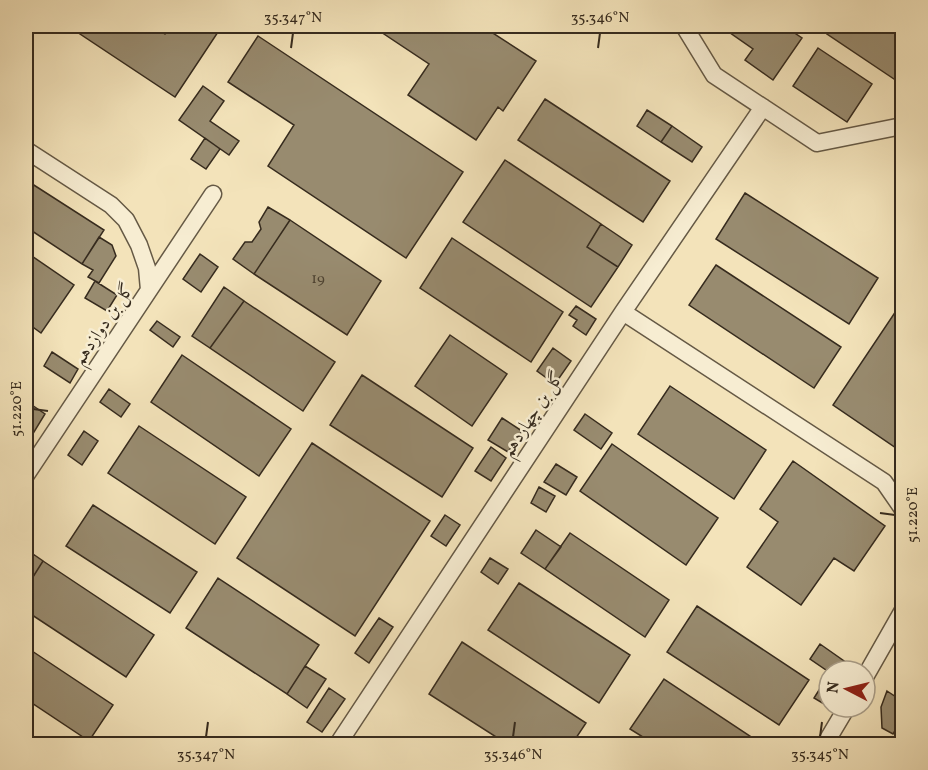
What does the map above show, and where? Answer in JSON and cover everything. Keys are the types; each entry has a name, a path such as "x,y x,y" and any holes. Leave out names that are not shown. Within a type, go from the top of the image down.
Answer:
{"street":[{"path":"684,26 714,75 817,143 903,126"},
{"name":"گل بن چهاردهم","path":"338,744 623,312 763,107"},
{"path":"26,150 111,205 126,220 139,245 147,268 149,290"},
{"name":"گل بن دوازدهم","path":"26,475 213,194"},
{"path":"623,312 884,482 903,508"},
{"path":"876,659 903,612"},
{"path":"832,742 842,719"}],"building":[{"path":"68,26 152,26 165,34 171,26 222,26 175,97"},
{"path":"376,26 482,26 536,61 503,111 498,107 476,140 408,95 429,64 375,28"},
{"path":"729,26 784,26 802,38 773,80 745,60 753,49 726,30"},
{"path":"833,26 902,26 902,73 897,81 827,34"},
{"path":"258,36 463,172 406,258 268,166 294,125 228,82"},
{"path":"818,48 872,84 847,122 793,86"},
{"path":"203,86 224,101 210,121 239,141 229,155 179,120"},
{"path":"545,99 670,181 643,222 518,140"},
{"path":"647,110 672,126 661,142 637,126"},
{"path":"672,126 702,147 692,162 661,142"},
{"path":"205,138 220,149 206,169 191,159"},
{"path":"505,160 601,224 587,247 618,267 591,307 463,222"},
{"path":"26,180 104,230 82,264 26,227"},
{"path":"745,193 878,278 849,324 716,239"},
{"path":"268,207 290,220 254,274 233,259 245,242 252,242 261,229 259,222"},
{"path":"290,220 381,281 347,335 254,274"},
{"path":"601,224 632,245 618,267 587,247"},
{"path":"99,237 112,245 116,256 99,283 88,277 93,270 82,264"},
{"path":"452,238 563,312 531,362 420,288"},
{"path":"26,252 74,285 41,333 26,322"},
{"path":"200,254 218,267 201,292 183,279"},
{"path":"716,265 841,347 814,388 689,305"},
{"path":"95,281 117,295 107,311 85,298"},
{"path":"224,287 244,301 210,348 192,336"},
{"path":"244,301 335,362 303,411 210,348"},
{"path":"902,302 902,452 833,405"},
{"path":"576,306 596,319 586,335 573,326 577,320 569,315"},
{"path":"157,321 180,337 173,347 150,330"},
{"path":"450,335 507,374 472,426 415,386"},
{"path":"553,348 571,361 555,384 537,371"},
{"path":"52,352 78,369 70,383 44,366"},
{"path":"182,355 291,429 259,476 151,402"},
{"path":"362,375 473,448 442,497 330,425"},
{"path":"670,386 766,450 734,499 638,434"},
{"path":"109,389 130,404 121,417 100,402"},
{"path":"26,401 45,414 31,437 26,433"},
{"path":"585,414 612,433 601,449 574,430"},
{"path":"502,418 522,431 508,452 488,440"},
{"path":"139,426 246,497 215,544 108,473"},
{"path":"84,431 98,441 82,465 68,455"},
{"path":"312,443 430,521 355,636 237,558"},
{"path":"612,444 718,518 686,565 580,491"},
{"path":"491,447 506,458 491,481 475,471"},
{"path":"793,461 885,526 854,571 834,558 801,605 747,567 778,522 760,509"},
{"path":"556,464 577,477 566,495 544,482"},
{"path":"539,487 555,496 546,512 531,503"},
{"path":"93,505 197,572 170,613 66,546"},
{"path":"445,515 460,525 446,546 431,536"},
{"path":"536,530 561,547 545,569 521,553"},
{"path":"570,533 669,600 645,637 545,569"},
{"path":"33,554 43,561 26,588 26,565"},
{"path":"490,558 508,569 498,584 481,572"},
{"path":"43,561 154,635 126,677 26,611 26,588"},
{"path":"218,578 319,645 287,694 186,628"},
{"path":"519,583 630,655 599,703 488,630"},
{"path":"697,606 809,680 779,725 667,652"},
{"path":"379,618 393,627 369,663 355,653"},
{"path":"462,642 586,723 572,744 507,744 429,694"},
{"path":"820,644 841,659 817,659 817,664 810,659"},
{"path":"26,647 113,705 89,741 26,699"},
{"path":"305,666 326,679 307,708 287,694"},
{"path":"664,679 762,744 654,744 630,729"},
{"path":"329,688 345,699 322,732 307,722"},
{"path":"887,691 902,701 902,719 893,734 882,728 881,707"},
{"path":"601,737 613,744 596,744"}]}
